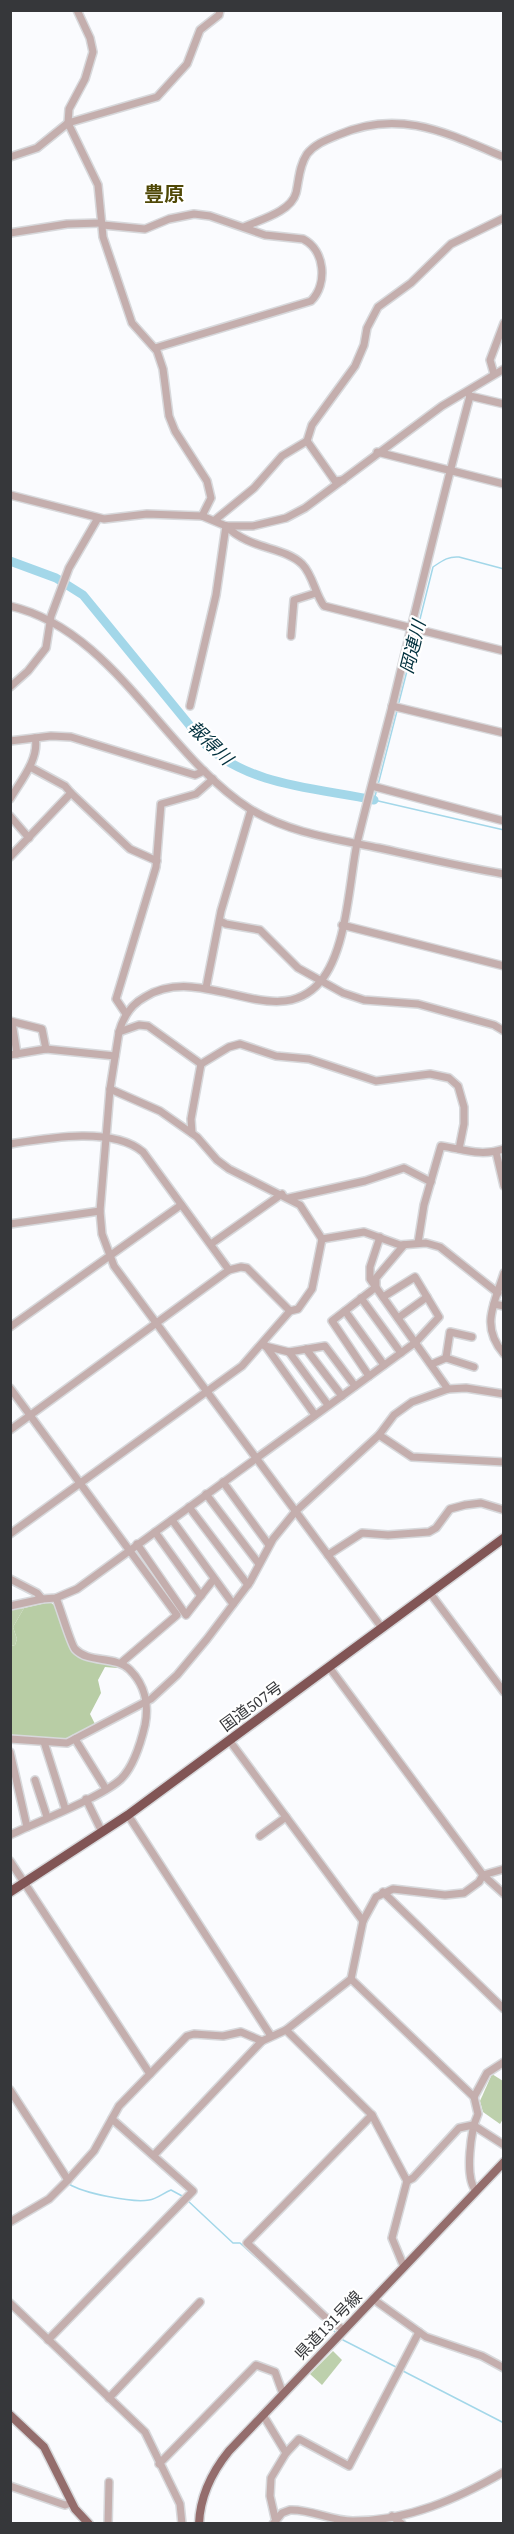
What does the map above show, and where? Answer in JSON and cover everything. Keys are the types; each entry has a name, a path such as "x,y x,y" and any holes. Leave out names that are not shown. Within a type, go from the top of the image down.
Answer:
{"highway":[{"name":"国道507号","path":"10,1892 128,1815 504,1538"}],"main road":[{"name":"県道131号線","path":"199,2523 205,2492 217,2467 263,2415 504,2163"},
{"path":"10,2415 44,2446 71,2503 86,2523"}],"street":[{"path":"77,10 90,38 93,52 85,79 69,109 68,123 98,185 103,237 110,264 132,323 155,348 163,369 169,416 210,490 209,506 202,516"},
{"path":"10,157 37,148 68,123 157,97 182,71 197,35 219,15 220,10"},
{"path":"244,227 289,205 295,196 301,168 309,152 320,143 354,128 386,122 402,122 439,132 504,157"},
{"path":"10,233 67,224 102,224 146,229 169,219 194,214 210,216 265,235 290,236 307,241 319,257 322,275 315,297 304,304 155,348"},
{"path":"215,520 254,488 282,456 307,441 312,425 355,366 364,345 367,327 378,307 411,283 451,244 504,218"},
{"path":"494,374 490,360 504,323"},
{"path":"226,526 253,526 286,518 305,508 344,480 377,452 504,369"},
{"path":"468,393 504,404"},
{"path":"382,1628 255,1459 109,1257 102,1234 100,1211 110,1089 119,1032 126,1014 137,1001 159,990 181,984 276,1002 300,998 321,982 336,951 357,843 468,393"},
{"path":"307,441 335,480 344,480"},
{"path":"377,452 504,484"},
{"path":"10,495 98,518 147,513 202,516 215,520 244,541 298,562 308,574 324,606 504,651"},
{"path":"10,687 43,653 49,641 57,598 69,568 98,518"},
{"path":"190,706 216,596 226,526"},
{"path":"291,636 294,600 316,593"},
{"path":"10,606 51,622 78,640 102,661 204,771 251,810 283,826 504,874"},
{"path":"392,706 504,733"},
{"path":"10,741 61,736 87,740 195,775 204,771"},
{"path":"10,799 30,767 37,745 35,738"},
{"path":"30,767 65,786 130,849 157,861"},
{"path":"126,1014 116,999 118,987 157,861 161,804 196,794 213,779"},
{"path":"371,788 504,821"},
{"path":"12,854 71,793"},
{"path":"206,988 220,921 251,810"},
{"path":"10,816 29,838"},
{"path":"220,921 260,930 298,968 321,982 364,999 418,1004 494,1025 504,1031"},
{"path":"342,925 504,966"},
{"path":"46,1049 42,1029 11,1022 14,1055 46,1049 115,1056"},
{"path":"119,1032 138,1025 148,1026 201,1064"},
{"path":"192,1133 191,1119 201,1064 229,1047 240,1044 276,1056 309,1059 376,1081 430,1074 449,1078 458,1086 464,1107 464,1124 459,1149"},
{"path":"10,1534 242,1366 264,1344 290,1311 304,1304 312,1289 322,1239 303,1208 282,1194 217,1160 192,1133 160,1110 110,1089"},
{"path":"10,1144 65,1136 133,1143 143,1152 230,1270"},
{"path":"418,1243 441,1146 468,1153 500,1151 504,1186"},
{"path":"289,1198 365,1181 404,1168 431,1182"},
{"path":"211,1244 282,1194"},
{"path":"10,1327 181,1205"},
{"path":"10,1224 100,1211"},
{"path":"322,1239 364,1232 404,1245 431,1243 440,1247 498,1293"},
{"path":"380,1237 369,1274 448,1389"},
{"path":"376,1287 376,1278 404,1245"},
{"path":"10,1430 230,1270 241,1266 247,1268 290,1311"},
{"path":"504,1273 489,1325 491,1336 504,1354"},
{"path":"10,1606 56,1598 77,1589 416,1342 439,1317 415,1277 383,1297"},
{"path":"369,1376 332,1321 376,1287"},
{"path":"361,1298 401,1353"},
{"path":"398,1318 427,1298"},
{"path":"494,1304 504,1306"},
{"path":"345,1311 384,1365"},
{"path":"446,1358 450,1332 472,1337"},
{"path":"264,1344 289,1352 325,1346 355,1386"},
{"path":"264,1344 315,1415"},
{"path":"306,1349 342,1396"},
{"path":"289,1352 328,1405"},
{"path":"432,1364 446,1358 474,1366"},
{"path":"10,1388 177,1615 121,1663"},
{"path":"10,1739 67,1743 148,1701 177,1675 248,1586 269,1545 295,1512 379,1435 394,1415 411,1402 448,1389 466,1388 504,1394"},
{"path":"379,1435 412,1457 504,1462"},
{"path":"223,1482 269,1545"},
{"path":"206,1494 259,1564"},
{"path":"328,1555 362,1533 388,1535 429,1532 436,1528 450,1509 465,1505 481,1503 504,1510"},
{"path":"189,1507 248,1586"},
{"path":"171,1520 233,1604"},
{"path":"155,1532 201,1596"},
{"path":"137,1545 186,1615 214,1579"},
{"path":"10,1579 37,1593 42,1599"},
{"path":"430,1593 504,1692"},
{"path":"10,1835 106,1790 120,1780 133,1762 144,1728 148,1701 135,1676 121,1663 81,1653 74,1648 56,1598"},
{"path":"329,1667 483,1875 504,1894"},
{"path":"75,1739 106,1790"},
{"path":"229,1740 363,1921"},
{"path":"44,1742 65,1808"},
{"path":"10,1752 27,1827"},
{"path":"36,1780 48,1817"},
{"path":"86,1799 102,1833"},
{"path":"128,1815 271,2036"},
{"path":"260,1836 286,1817"},
{"path":"10,1862 150,2074"},
{"path":"154,2155 262,2041 286,2030 351,1979 363,1921 376,1897 393,1889 445,1895 464,1893 479,1882 483,1875 504,1869"},
{"path":"384,1892 504,2009"},
{"path":"351,1979 474,2097 478,2114 473,2125 471,2180 476,2191"},
{"path":"286,2030 372,2115 407,2181 392,2238 404,2267"},
{"path":"12,2218 49,2199 68,2180 94,2151 119,2106 187,2037 194,2034 223,2036 241,2032 262,2041"},
{"path":"474,2097 487,2073 504,2062"},
{"path":"10,2090 68,2180"},
{"path":"344,2330 324,2316 247,2243 372,2115"},
{"path":"48,2340 193,2191 112,2119"},
{"path":"407,2181 413,2178 459,2128 473,2125 504,2145"},
{"path":"374,2299 431,2339 482,2356 504,2368"},
{"path":"109,2398 200,2302"},
{"path":"10,2304 145,2432 180,2504 182,2523"},
{"path":"418,2332 349,2466 299,2439 286,2453 269,2485 274,2521 290,2510 353,2521 392,2516 441,2505 504,2472"},
{"path":"159,2464 256,2366 275,2372 283,2394"},
{"path":"263,2415 286,2453"},
{"path":"108,2523 109,2482"},
{"path":"10,2486 65,2505 71,2503"},
{"path":"392,2516 402,2523"}],"green space":[{"path":"50,1602 60,1610 72,1649 118,1664 117,1668 105,1667 98,1680 101,1693 90,1714 95,1724 68,1740 10,1736 11,1646 15,1645 17,1639 13,1627 24,1608"},
{"path":"24,1608 13,1627 17,1639 15,1645 11,1646 11,1610"},
{"path":"492,2074 503,2081 503,2119 500,2124 483,2112 480,2101"},
{"path":"333,2351 342,2360 322,2385 310,2374"}],"waterway":[{"name":"岡連川","path":"418,627 433,567 448,558 459,557 504,569"},
{"name":"報得川","path":"10,561 56,578 83,595 205,744 222,758 263,777 307,788 374,800"},
{"name":"岡連川","path":"398,706 417,632"},
{"name":"岡連川","path":"378,785 397,711"},
{"name":"報得川","path":"377,789 374,800 504,830"},
{"path":"51,2160 63,2179"},
{"path":"69,2184 96,2194 120,2199 141,2201 152,2199 171,2190 184,2197"},
{"path":"187,2200 233,2243 240,2243 289,2287"},
{"path":"318,2315 336,2333"},
{"path":"343,2340 396,2367"},
{"path":"403,2371 504,2423"}],"district":[{"name":"豊原","path":"164,194"}]}
